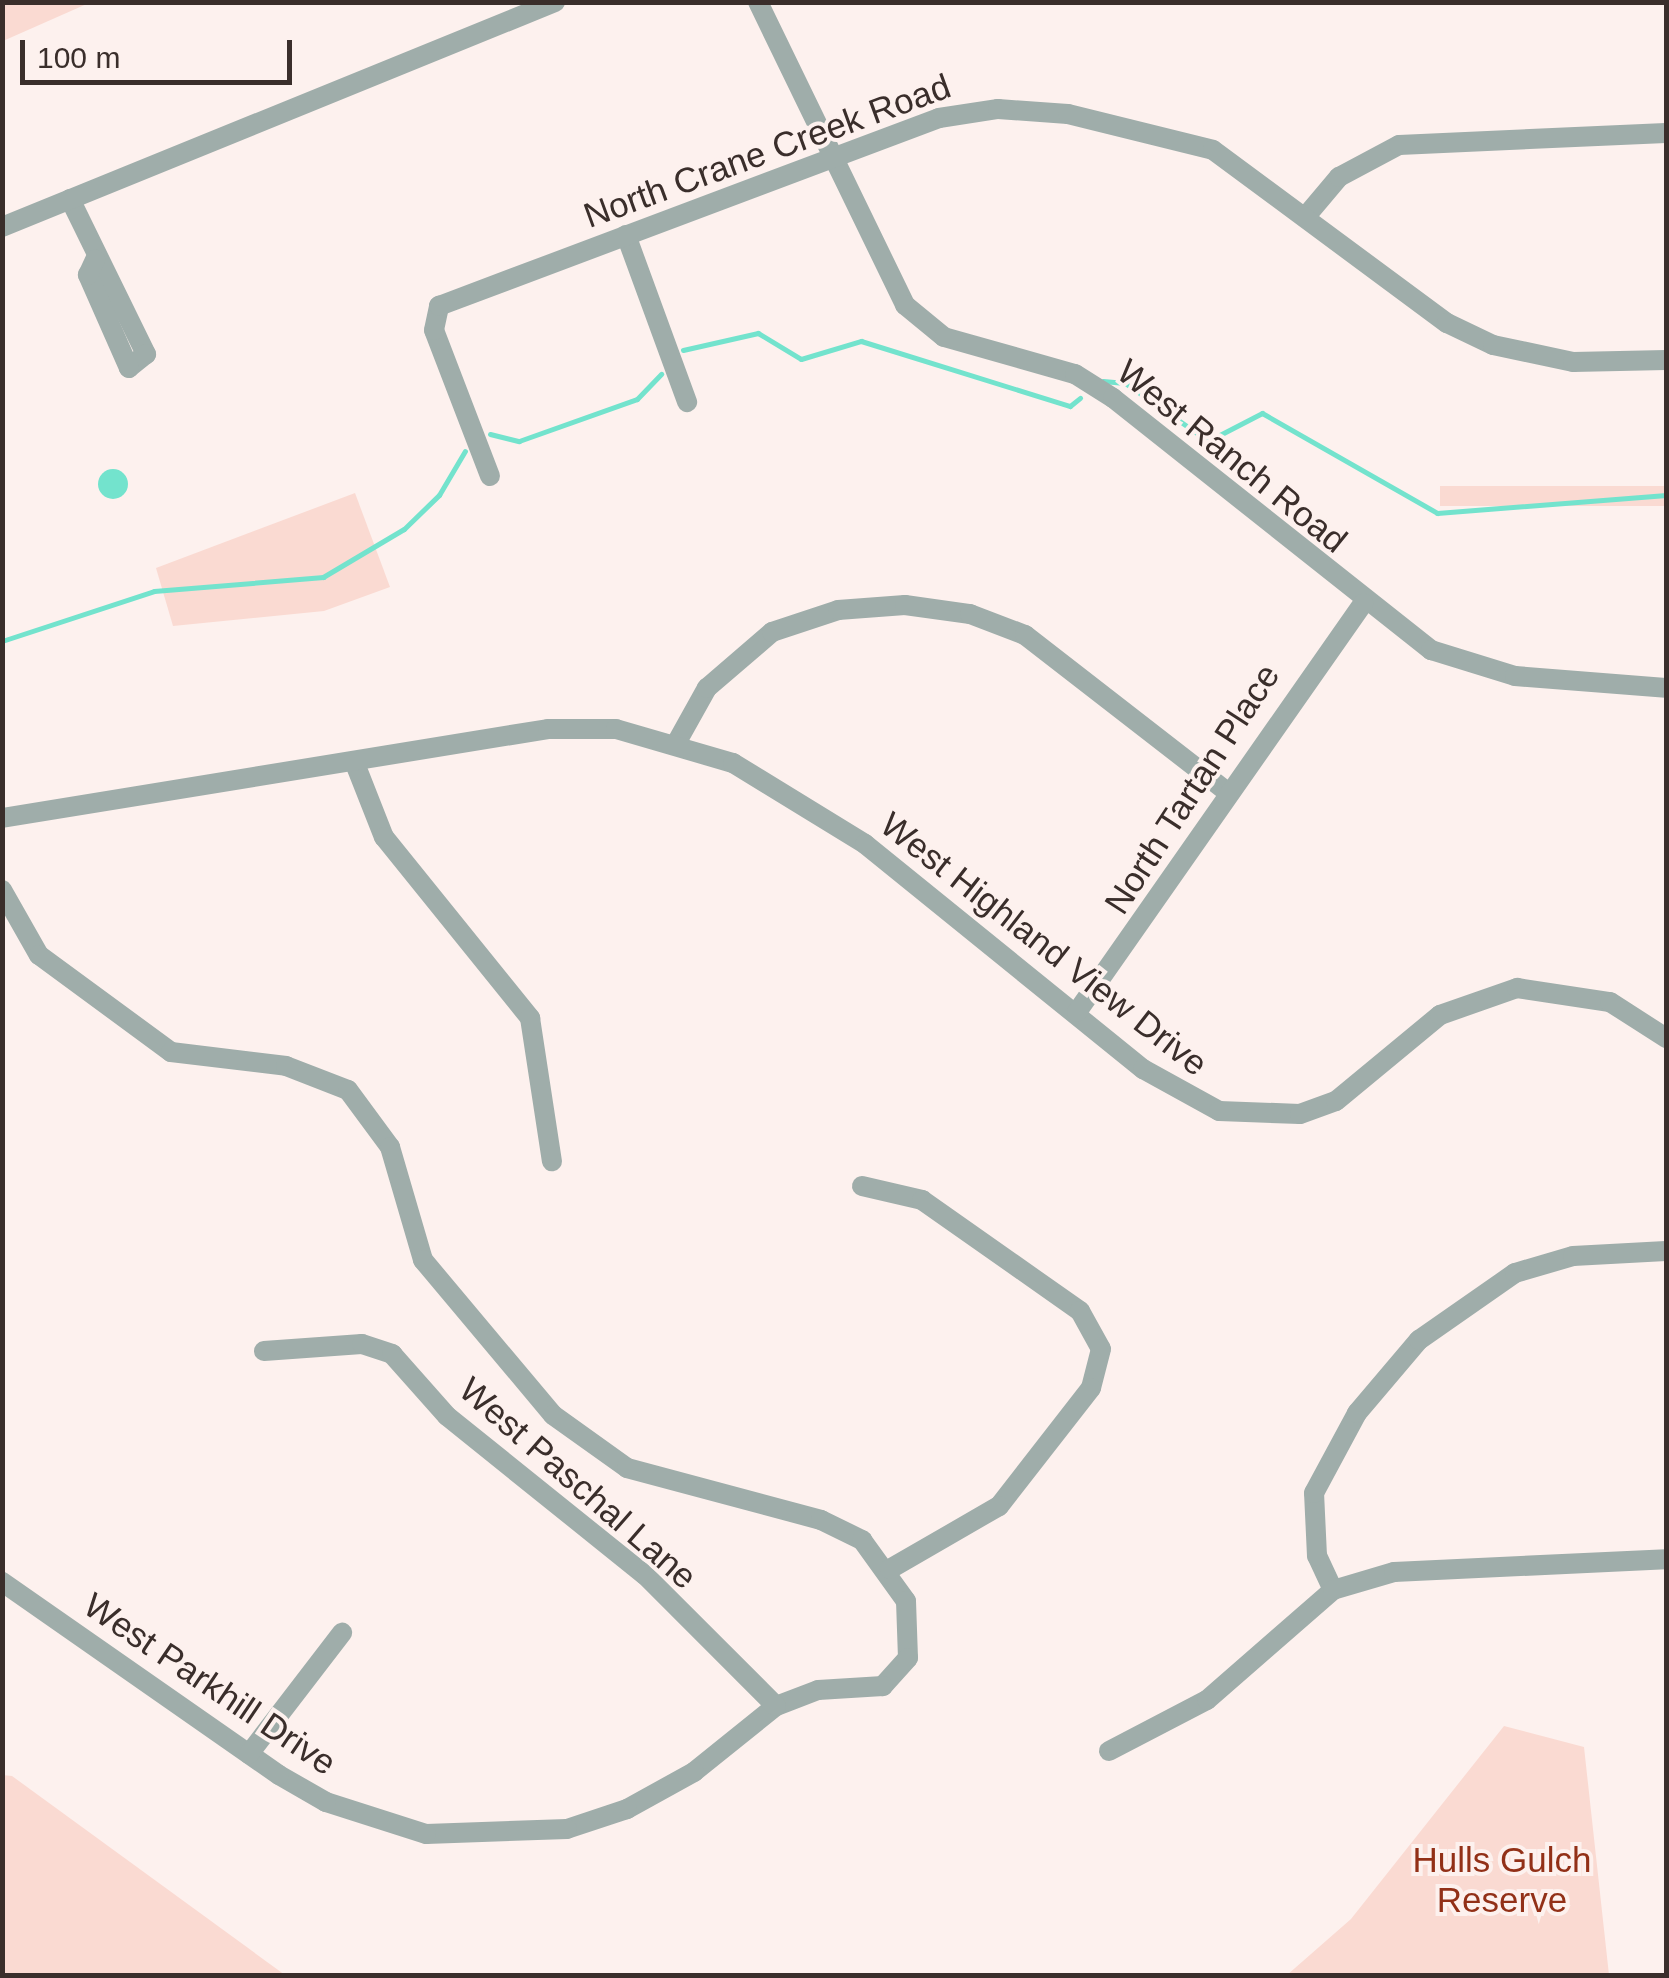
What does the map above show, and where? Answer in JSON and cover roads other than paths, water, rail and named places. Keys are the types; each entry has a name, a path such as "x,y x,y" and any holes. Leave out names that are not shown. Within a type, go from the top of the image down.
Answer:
{"street":[{"path":"2,227 555,2"},
{"name":"West Ranch Road","path":"758,2 833,157 918,316 976,353 1042,364 1113,398 1363,603 1469,668 1666,688"},
{"name":"North Crane Creek Road","path":"490,476 432,311 833,157 972,112 1068,114 1212,150 1307,214 1447,323 1492,345 1572,362 1666,360"},
{"path":"1307,214 1339,177 1400,144 1666,133"},
{"path":"70,199 95,260 108,264 138,364"},
{"path":"626,235 687,402"},
{"name":"North Tartan Place","path":"1077,1012 1225,790 1363,603"},
{"path":"678,740 707,688 772,632 838,610 905,605 970,614 1025,635 1225,790"},
{"name":"West Highland View Drive","path":"2,818 548,729 678,740 865,844 1178,1095 1264,1116 1336,1102 1440,1015 1517,988 1610,1002 1666,1038"},
{"path":"354,761 384,837 530,1018 552,1161"},
{"path":"2,890 39,955 171,1052 286,1066 348,1090 390,1146 407,1223 450,1302 592,1448 627,1468 821,1520 862,1540 890,1569 999,1506 1091,1388 1102,1350 1080,1310 922,1200 862,1186"},
{"path":"1333,1590 1317,1556 1314,1493 1357,1413 1419,1340 1516,1273 1572,1256 1666,1251"},
{"name":"West Paschal Lane","path":"264,1351 362,1344 392,1354 447,1416 645,1575 776,1706"},
{"path":"1109,1751 1207,1700 1333,1590 1394,1572 1666,1559"},
{"name":"West Parkhill Drive","path":"2,1582 249,1754 372,1820 496,1837 627,1810 694,1772 776,1706 818,1690 883,1686 898,1675 909,1629 890,1569"},
{"path":"249,1754 342,1633"}],"waterway":[{"path":"683,350 758,333 801,359 861,341 1070,406 1080,398"},
{"path":"490,434 519,441 637,399 661,374"},
{"path":"1103,381 1125,383 1208,441 1262,413 1437,513 1666,495"},
{"path":"2,641 154,591 323,577 404,529 439,495 465,451"}],"park label":[{"name":"Hulls Gulch Reserve","path":"1502,1880"}]}
